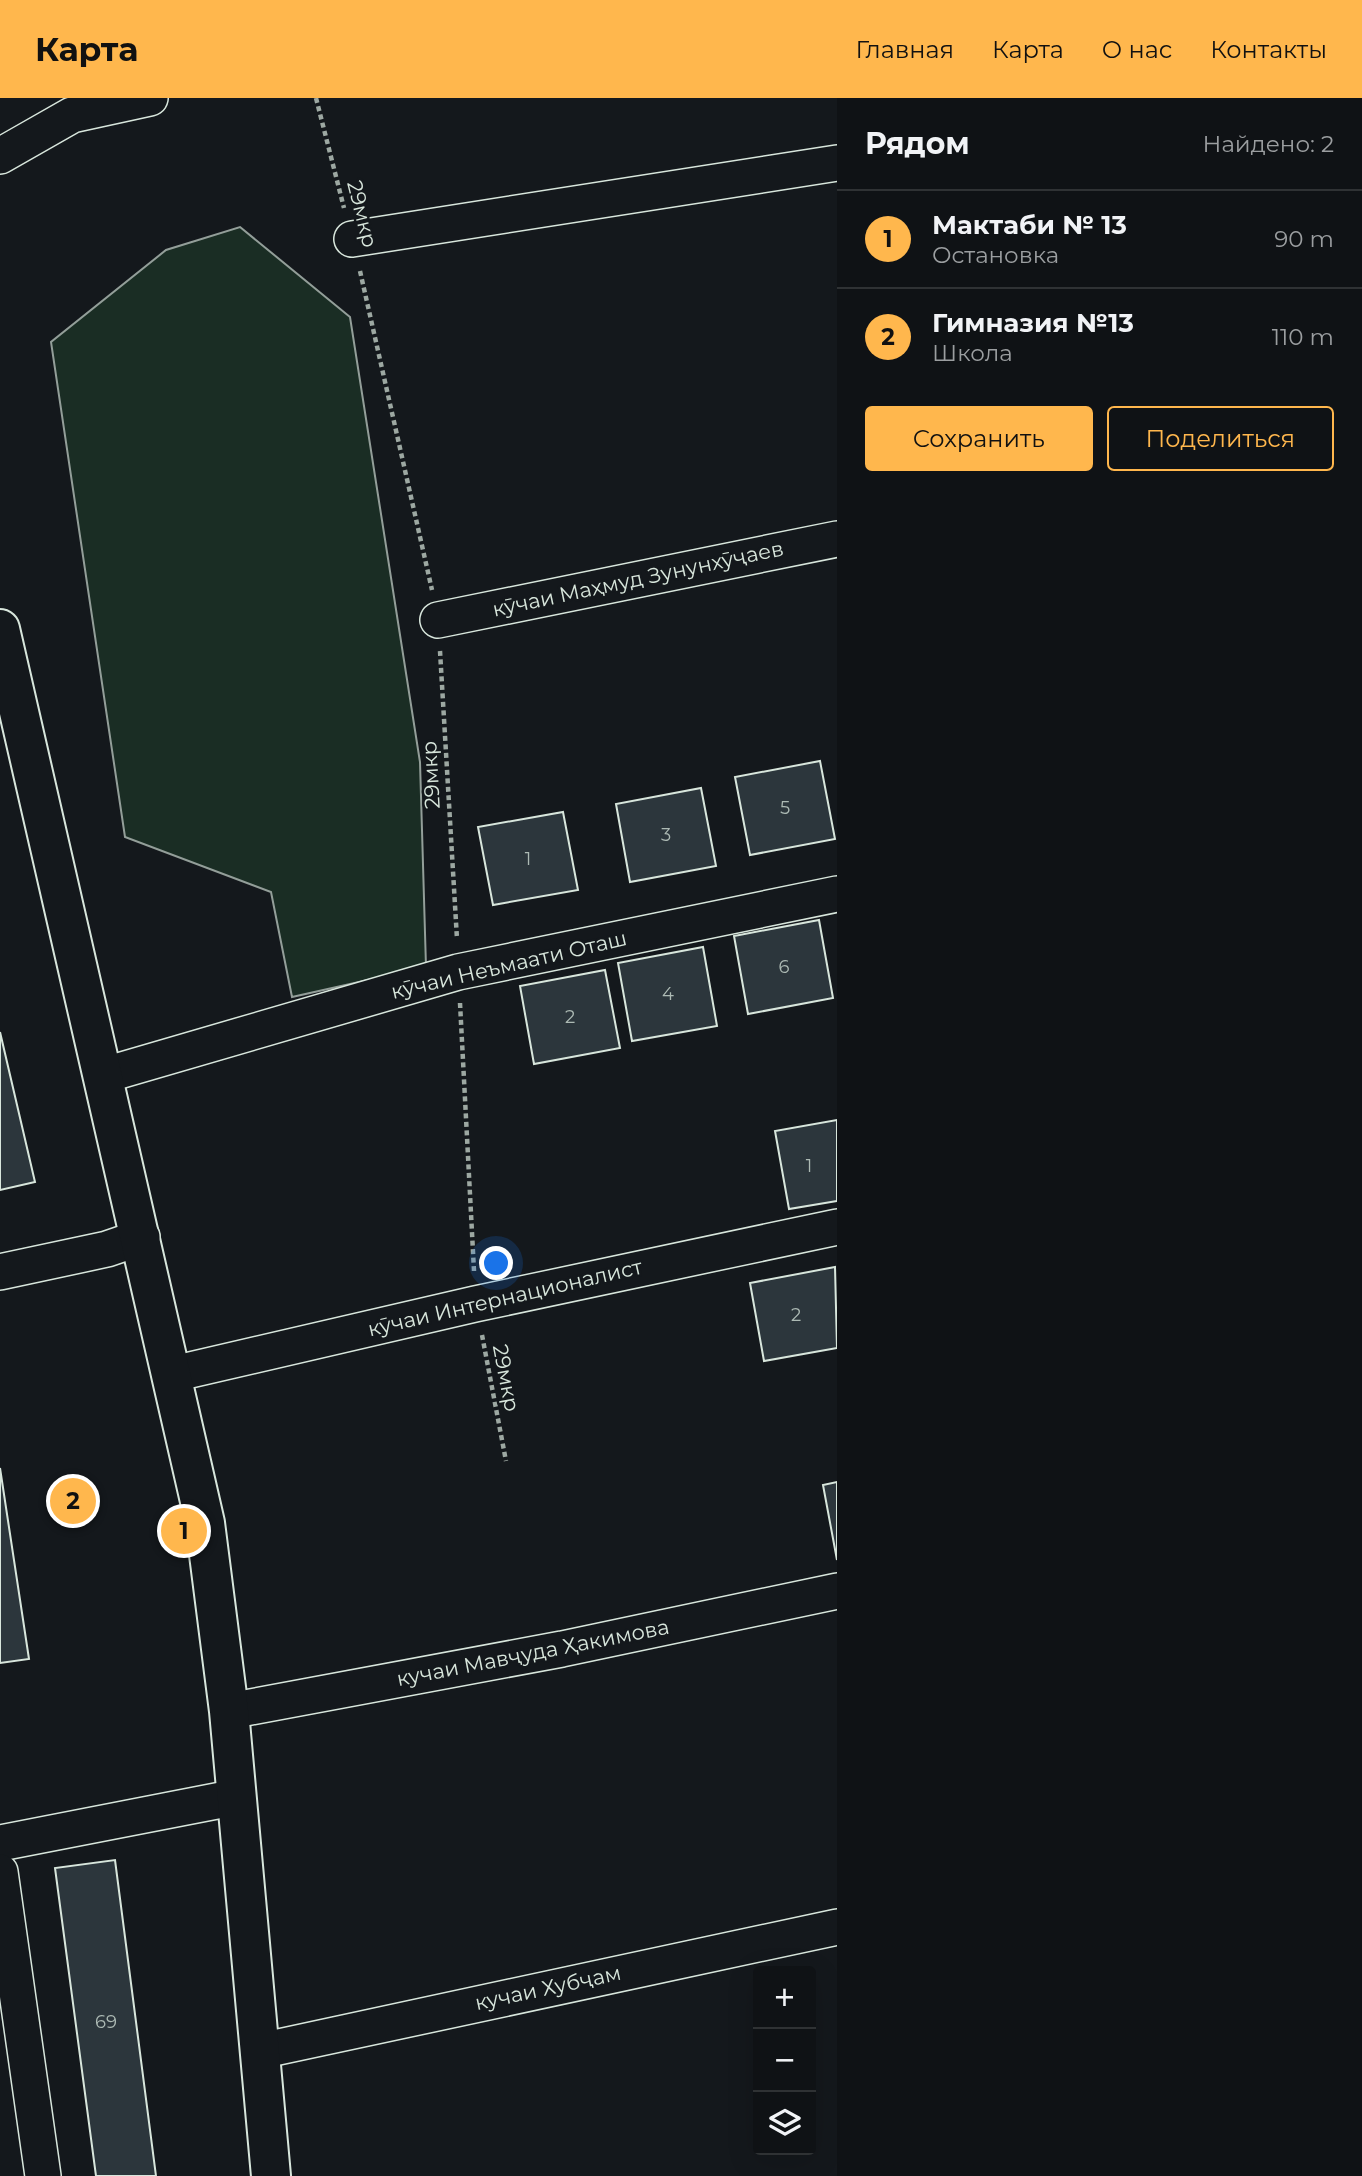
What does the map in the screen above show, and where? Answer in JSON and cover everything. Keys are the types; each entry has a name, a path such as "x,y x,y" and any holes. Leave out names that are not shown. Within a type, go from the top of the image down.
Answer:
{"main road":[{"path":"0,629 105,1075 205,1523 229,1711 271,2176"}],"street":[{"path":"0,156 72,115 150,98"},
{"path":"352,239 837,163"},
{"name":"кӯчаи Маҳмуд Зунунхӯҷаев","path":"438,620 837,539"},
{"name":"кӯчаи Неъмаати Оташ","path":"105,1075 458,972 837,894"},
{"name":"кӯчаи Интернационалист","path":"173,1374 475,1304 837,1227"},
{"path":"0,1272 107,1250 142,1237"},
{"name":"кучаи Мавҷуда Ҳакимова","path":"229,1711 562,1649 837,1591"},
{"path":"0,1843 237,1797"},
{"path":"0,1872 43,2176"},
{"name":"кучаи Хубҷам","path":"260,2051 837,1927"}],"path":[{"name":"29мкр","path":"316,98 352,239 438,620 475,1304 506,1461"}],"green space":[{"path":"240,227 350,317 420,762 426,967 292,997 271,892 125,837 51,342 166,250"}],"building":[{"path":"820,761 835,839 750,855 735,777"},
{"path":"701,788 716,866 630,882 616,804"},
{"path":"563,812 578,890 493,905 478,827"},
{"path":"819,920 833,998 748,1014 734,936"},
{"path":"703,947 717,1026 632,1041 618,963"},
{"path":"605,970 620,1048 534,1064 520,986"},
{"path":"0,1032 35,1182 0,1190"},
{"path":"837,1120 837,1201 789,1209 775,1131"},
{"path":"835,1267 837,1348 764,1361 750,1283"},
{"path":"0,1468 29,1659 0,1663"},
{"path":"837,1482 837,1560 823,1485"},
{"path":"115,1860 156,2176 96,2176 55,1868"}],"place":[{"name":"Гимназия №13","path":"73,1501"},
{"name":"Мактаби № 13","path":"184,1531"}]}
